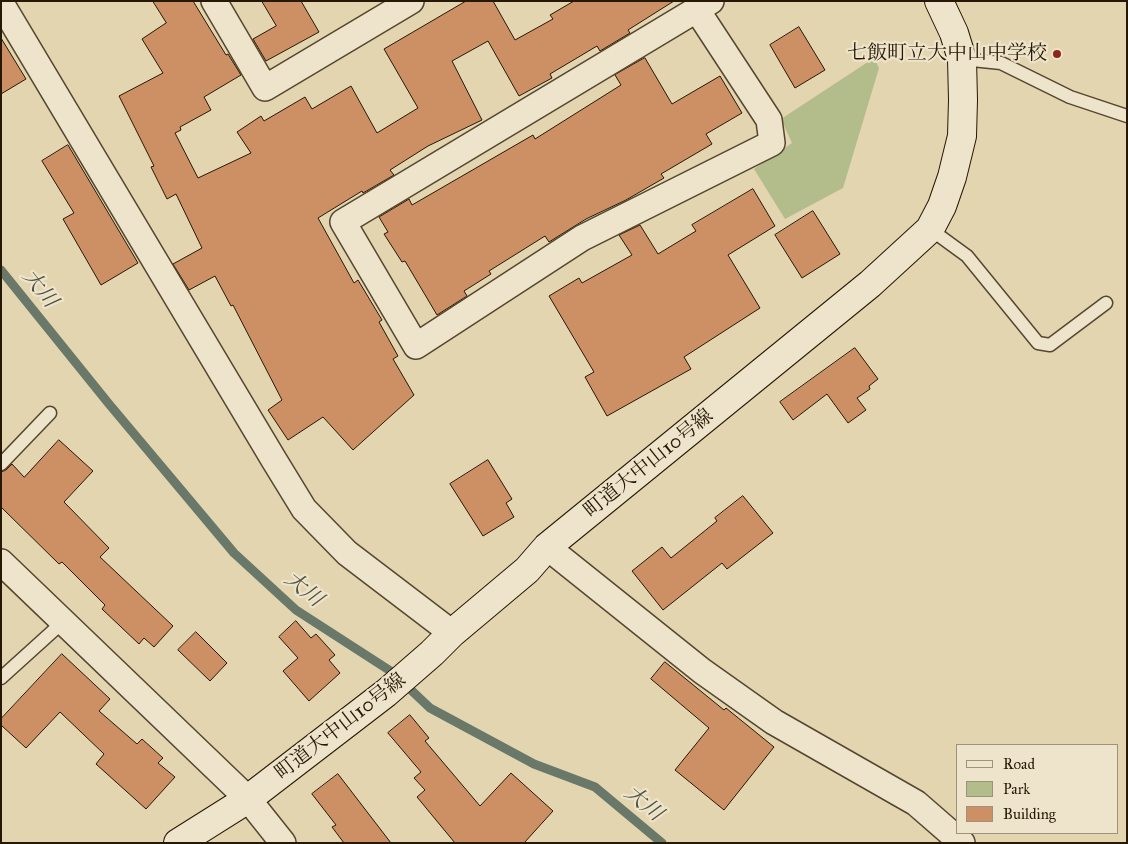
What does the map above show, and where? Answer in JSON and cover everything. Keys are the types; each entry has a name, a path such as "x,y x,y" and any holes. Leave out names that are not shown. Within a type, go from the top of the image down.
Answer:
{"street":[{"path":"214,1 265,88 410,1"},
{"name":"町道大中山10号線","path":"178,843 248,799 386,693 452,633 527,570 548,547 870,284 930,229 942,206 952,177 962,136 962,59 954,32 939,1"},
{"path":"1,3 304,509 347,553 452,633"},
{"path":"704,6 769,120 772,142 582,238 416,346 343,222 704,6"},
{"path":"548,547 702,671 774,722 916,802 962,843"},
{"path":"1,562 248,799 283,843"}],"lane":[{"path":"962,59 1001,63 1070,98 1127,116"},
{"path":"930,229 967,256 1038,343 1050,345 1106,303"},
{"path":"1,464 50,413"},
{"path":"1,678 64,621"}],"green space":[{"path":"874,58 879,68 843,188 785,219 754,169 792,143 781,119"}],"building":[{"path":"153,1 193,1 226,55 228,54 241,75 204,97 211,110 180,127 181,130 175,133 198,178 251,153 237,132 261,116 264,121 305,97 312,109 351,86 377,133 418,108 384,49 466,1 493,1 515,40 553,19 550,15 574,1 674,1 628,30 630,33 600,51 597,46 550,74 552,78 519,96 488,41 452,61 482,120 428,146 390,170 394,175 363,193 362,191 318,218 354,283 358,280 382,320 379,322 398,356 393,359 414,395 353,450 323,417 288,440 268,410 282,400 233,305 231,306 215,276 189,290 173,264 202,248 176,194 167,199 151,167 154,166 119,96 163,73 142,39 166,23"},
{"path":"262,1 301,1 319,32 266,61 253,39 276,26"},
{"path":"799,27 825,70 795,88 770,45"},
{"path":"1,38 26,79 1,94"},
{"path":"645,58 672,104 720,76 742,113 706,134 712,144 661,174 664,178 626,200 586,219 549,242 545,236 489,271 491,274 464,291 467,296 437,315 405,261 402,262 384,234 388,232 379,217 409,199 412,205 533,135 535,139 621,85 615,75"},
{"path":"68,145 138,263 101,285 63,219 74,213 42,161"},
{"path":"753,189 775,226 728,255 760,308 684,357 691,369 607,416 585,377 594,372 549,296 579,278 582,283 632,255 619,235 640,225 658,254 696,231 692,225"},
{"path":"813,211 840,254 802,278 775,235"},
{"path":"855,348 878,379 869,386 870,389 857,398 866,410 848,423 827,394 793,420 780,402"},
{"path":"59,440 93,471 64,502 109,548 100,557 173,626 154,647 144,638 139,644 102,609 105,605 62,562 59,564 1,507 1,472 12,464 24,477"},
{"path":"488,460 512,499 506,503 514,517 483,536 450,484"},
{"path":"743,496 773,533 727,569 722,563 663,610 632,571 662,547 671,558 717,521 715,518"},
{"path":"296,621 311,638 316,634 335,655 329,660 340,673 309,701 283,671 298,658 279,637"},
{"path":"196,632 227,663 210,681 178,650"},
{"path":"62,654 110,699 99,711 137,744 142,739 163,758 158,763 175,777 146,809 96,764 104,754 60,712 26,748 1,725 1,719"},
{"path":"665,662 724,710 726,708 774,747 724,810 675,770 709,728 651,679"},
{"path":"410,715 429,738 425,741 480,806 511,773 553,811 524,843 455,843 417,797 425,790 414,778 421,772 388,733"},
{"path":"338,774 391,843 344,843 332,827 336,825 312,794"}],"waterway":[{"name":"大川","path":"1,270 109,404 234,553 296,610 392,672 430,708 534,764 595,787 662,843"}],"place":[{"name":"七飯町立大中山中学校","path":"1057,54"}]}
